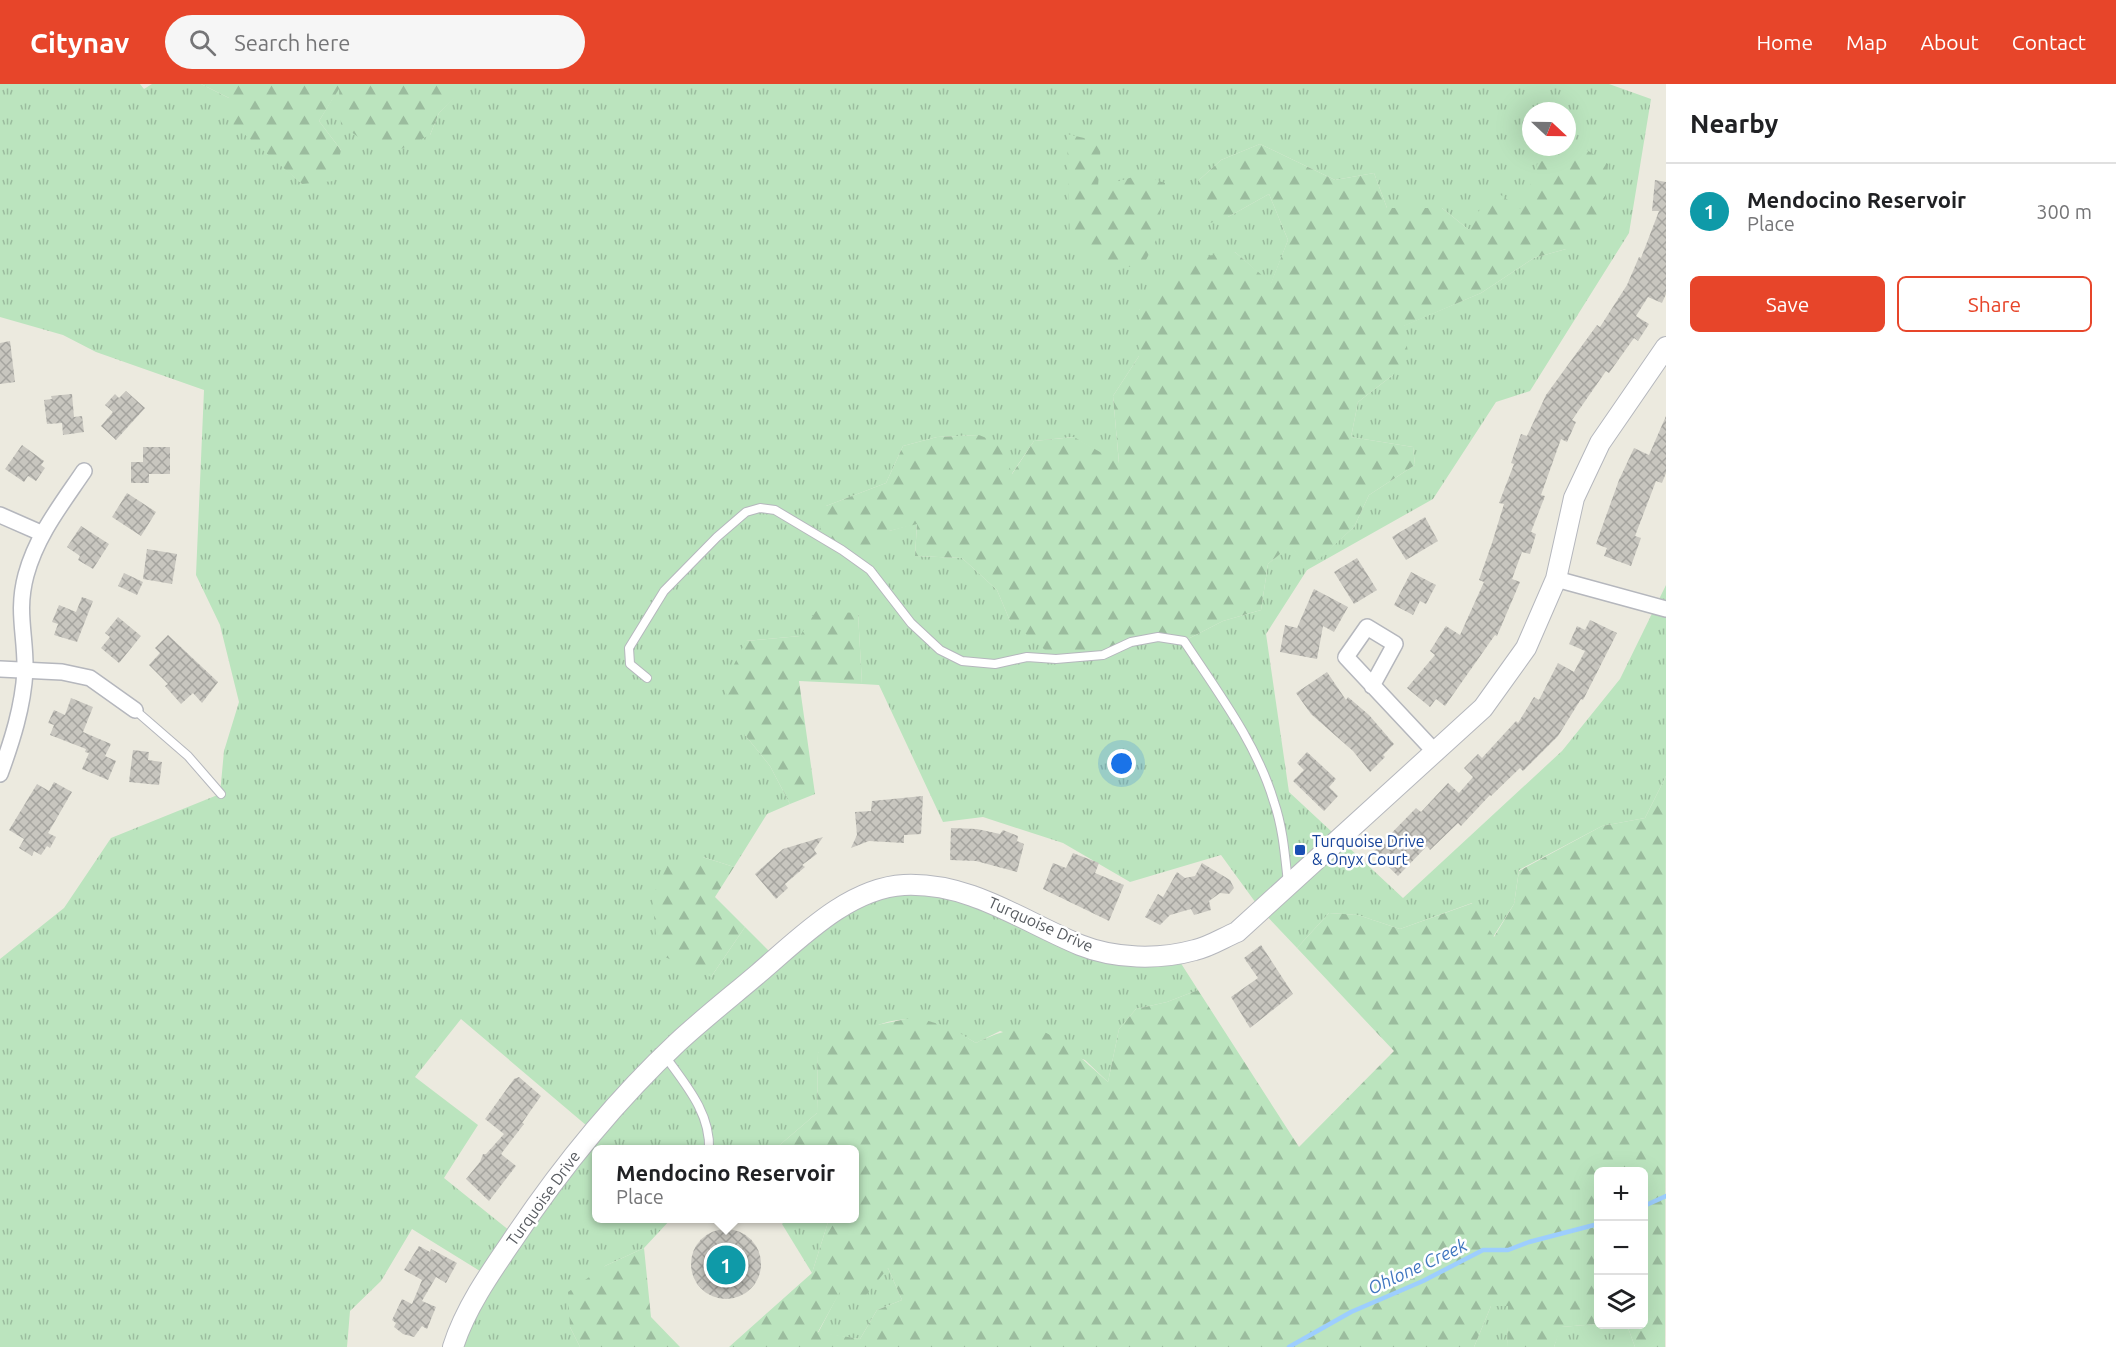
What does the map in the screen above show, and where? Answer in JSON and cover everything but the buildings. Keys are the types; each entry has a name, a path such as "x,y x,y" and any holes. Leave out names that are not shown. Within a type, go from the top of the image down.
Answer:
{"street":[{"name":"Turquoise Drive","path":"453,1347 488,1276 532,1210 593,1131 665,1056 821,920 859,897 902,885 945,887 983,899 1082,946 1115,954 1154,957 1196,950 1237,932 1483,708 1526,648 1556,579 1574,498 1600,443 1666,347"},
{"path":"0,774 16,731 25,671 20,615 26,575 41,533 84,471"},
{"path":"0,515 41,533"},
{"path":"1556,579 1666,609"},
{"path":"0,669 62,672 90,678 135,710"},
{"path":"1372,686 1436,753"}],"lane":[{"path":"647,678 630,664 629,648 664,591 717,537 746,512 760,508 775,510 870,570 911,623 940,650 962,661 995,664 1027,657 1103,655 1131,642 1158,637 1184,641 1240,727 1274,801 1283,839 1289,885"},
{"path":"135,710 188,756 220,794"},
{"path":"665,1056 690,1090 704,1116 708,1145"}],"green space":[{"path":"0,84 140,84 144,89 152,84 201,84 229,98 271,156 302,184 341,150 319,121 339,88 430,135 439,113 458,94 459,84 1609,84 1651,99 1629,233 1530,391 1496,402 1433,499 1307,570 1266,634 1289,792 1403,898 1562,751 1620,679 1666,585 1666,776 1645,818 1602,826 1519,870 1514,904 1493,937 1472,903 1400,929 1358,915 1329,913 1297,948 1261,910 1221,855 1130,882 1063,843 983,817 943,822 879,685 862,684 858,613 800,636 746,641 745,735 770,766 790,804 767,814 734,867 703,857 711,977 745,927 776,958 859,897 945,887 1082,946 1175,954 1198,990 1167,1002 1136,1009 1119,1029 1108,1082 1085,1060 1000,1031 976,1043 932,1022 913,1019 896,1020 861,1032 818,1053 817,1113 780,1145 592,1145 592,1223 667,1223 644,1248 605,1266 570,1327 580,1347 453,1347 488,1276 412,1229 381,1281 350,1311 347,1347 0,1347 0,959 64,908 111,838 220,794 224,751 239,702 220,625 196,575 204,390 96,352 63,335 0,317","holes":["1260,144 1335,180 1374,173 1387,208 1442,208 1469,230 1522,210 1566,249 1534,258 1481,293 1403,326 1393,375 1358,402 1351,437 1413,447 1415,465 1369,495 1354,527 1307,569 1291,544 1268,564 1261,610 1223,621 1184,641 1010,621 997,590 962,558 915,556 917,523 889,531 826,506 886,483 903,446 937,437 979,435 1011,475 1034,441 1073,437 1119,464 1113,396 1139,356 1139,310 1235,252 1271,284 1288,240 1269,194 1228,217 1198,181 1221,160","461,1019 593,1131 515,1235 444,1178 478,1125 415,1077"]},
{"path":"201,84 459,84 459,94 439,113 430,135 399,150 370,145 341,125 339,89 319,121 341,150 334,181 302,184 227,119 229,98"},
{"path":"1067,134 1101,142 1098,187 1140,175 1165,183 1156,240 1143,266 1131,267 1104,263 1070,242"},
{"path":"1260,144 1335,180 1374,173 1387,208 1442,208 1469,230 1491,188 1522,210 1538,162 1562,156 1576,156 1576,153 1587,150 1608,164 1604,211 1566,249 1534,258 1481,293 1404,326 1408,353 1393,375 1358,402 1351,437 1413,447 1415,465 1369,495 1354,527 1307,570 1291,545 1268,564 1261,610 1223,621 1184,641 1158,637 1103,655 1056,659 1010,621 997,590 962,558 915,556 917,524 889,531 870,570 818,535 826,506 886,483 903,446 937,437 979,435 1001,444 1012,474 1034,441 1074,437 1119,463 1113,396 1139,356 1139,310 1162,283 1199,257 1235,252 1271,283 1288,240 1269,194 1228,217 1207,224 1198,181 1221,160"},
{"path":"816,611 858,613 862,684 799,681 815,794 790,804 770,766 745,735 723,686 746,641 800,636"},
{"path":"1666,776 1665,1347 1635,1347 1628,1329 1648,1329 1648,1167 1594,1167 1594,1324 1561,1327 1554,1347 1507,1347 1508,1306 1491,1306 1474,1347 729,1347 812,1273 828,1223 859,1223 859,1145 780,1145 817,1113 818,1053 833,1034 916,1017 951,1028 976,1043 1007,1031 1033,1028 1057,1039 1108,1082 1119,1029 1136,1009 1167,1002 1198,990 1299,1147 1394,1051 1297,948 1329,913 1358,915 1400,929 1473,903 1494,937 1514,904 1519,871 1602,826 1645,818","holes":["888,1268 902,1300 877,1310 860,1339 818,1332 840,1292 859,1304"]},
{"path":"703,857 734,867 715,897 745,927 711,977 658,954 652,897 668,865"},
{"path":"828,1223 812,1273 782,1224"},
{"path":"644,1248 651,1317 680,1347 580,1347 570,1327 568,1292 605,1266"},
{"path":"888,1268 902,1300 877,1310 860,1339 818,1333 840,1291"},
{"path":"1491,1306 1509,1306 1507,1347 1474,1347"},
{"path":"1594,1324 1594,1329 1628,1329 1635,1347 1554,1347 1560,1327"}],"waterway":[{"name":"Ohlone Creek","path":"1648,1204 1666,1196"},
{"name":"Ohlone Creek","path":"1289,1347 1351,1312 1423,1281 1483,1250 1508,1250 1529,1242 1594,1225"}],"place":[{"name":"Turquoise Drive & Onyx Court","path":"1300,850"},
{"name":"Mendocino Reservoir","path":"726,1265"}]}
